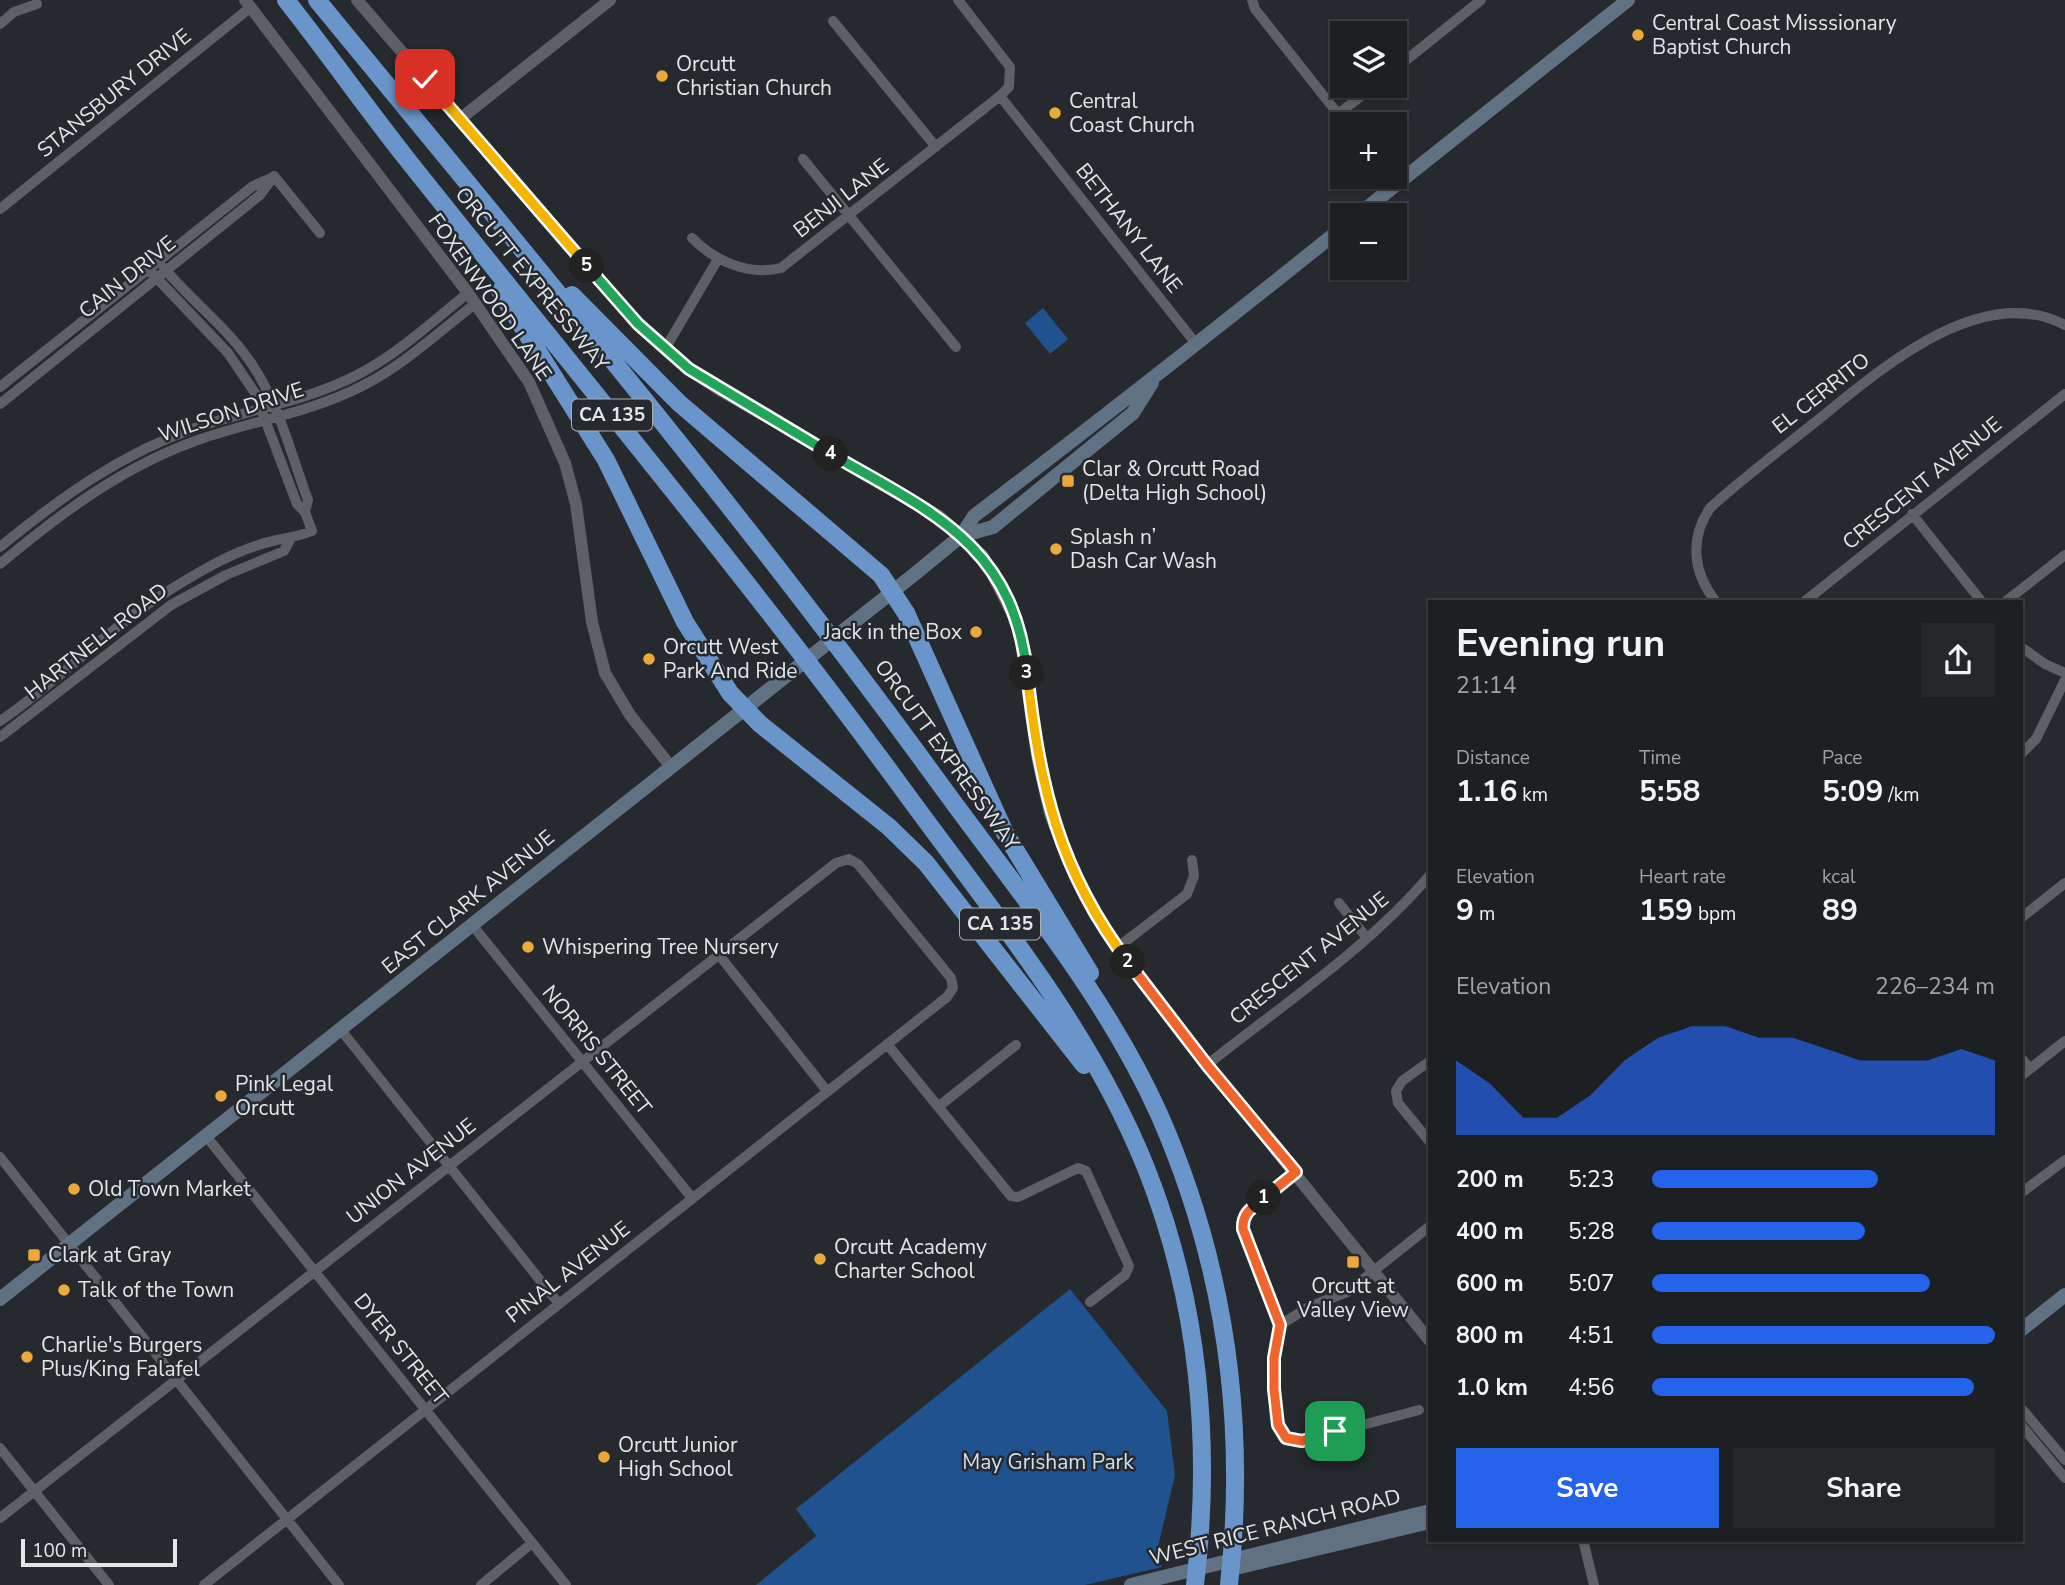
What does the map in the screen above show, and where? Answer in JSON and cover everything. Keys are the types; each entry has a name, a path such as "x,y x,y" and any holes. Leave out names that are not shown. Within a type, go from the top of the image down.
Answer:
{"highway":[{"name":"ORCUTT EXPRESSWAY","path":"286,0 445,206 832,693 1078,1036 1108,1086 1146,1168 1169,1236 1198,1382 1203,1436 1201,1533 1195,1585"},
{"name":"ORCUTT EXPRESSWAY","path":"317,0 472,186 859,673 1087,987 1131,1058 1181,1170 1217,1287 1233,1398 1236,1525 1229,1585"},
{"path":"472,186 670,395 881,575 893,592 1005,833 1094,981 1131,1058"},
{"path":"445,206 579,411 607,460 698,647 744,709 889,828 926,863 1063,1036 1146,1168"}],"main road":[{"path":"1407,169 1628,0"},
{"path":"1370,203 1383,189"},
{"name":"EAST CLARK AVENUE","path":"0,1299 893,592 961,536 974,516 1117,403 1154,379 1330,238"},
{"name":"EAST CLARK AVENUE","path":"961,536 993,527 1133,413 1154,379"},
{"path":"2023,1319 2065,1286"},
{"path":"2023,1328 2065,1295"},
{"name":"WEST RICE RANCH ROAD","path":"1131,1585 1428,1511"},
{"name":"WEST RICE RANCH ROAD","path":"1167,1585 1428,1522"}],"street":[{"path":"357,0 638,324 665,349 718,388 939,516 983,556 1020,627 1037,756 1051,814 1083,892 1117,948 1207,1065 1428,1338"},
{"path":"460,119 610,0"},
{"path":"958,0 1010,67 1009,87 1000,96"},
{"path":"1252,0 1255,9 1336,112"},
{"path":"1407,59 1481,0"},
{"path":"0,23 14,12 37,4"},
{"name":"STANSBURY DRIVE","path":"0,209 248,4"},
{"name":"FOXENWOOD LANE","path":"248,4 472,298 530,382 565,463 583,541 592,622 605,673 630,715 671,767"},
{"path":"833,21 936,147"},
{"name":"BENJI LANE","path":"692,238 718,259 761,271 781,268 1000,96"},
{"name":"BETHANY LANE","path":"1000,96 1197,345"},
{"path":"1341,112 1359,98"},
{"path":"803,159 956,347"},
{"path":"274,176 320,233"},
{"name":"CAIN DRIVE","path":"0,387 253,186 274,176"},
{"name":"CAIN DRIVE","path":"0,404 260,195 274,176"},
{"path":"665,349 718,259"},
{"name":"HARTNELL ROAD","path":"0,722 112,631 167,592 221,562 278,539 290,540 312,531 305,512 297,504 271,417 272,403 255,368 239,346 159,262"},
{"name":"HARTNELL ROAD","path":"149,270 228,353 261,407 271,417"},
{"name":"WILSON DRIVE","path":"0,547 71,491 116,462 192,429 334,386 360,374 472,298"},
{"name":"WILSON DRIVE","path":"0,564 78,501 121,474 197,440 338,398 366,384 398,365 472,298"},
{"name":"EL CERRITO","path":"1715,600 1703,583 1696,558 1701,522 1733,487 1857,388 1889,363 1927,340 1976,319 2013,314 2045,318 2065,325"},
{"path":"46,351 54,360"},
{"name":"CRESCENT AVENUE","path":"1806,600 2065,394"},
{"path":"1912,514 1980,600"},
{"path":"21,530 29,540"},
{"name":"HARTNELL ROAD","path":"0,737 22,723 120,642 199,589 284,551 290,540"},
{"path":"2008,600 2065,555"},
{"path":"112,631 120,642"},
{"path":"2023,648 2045,664 2065,673"},
{"path":"2023,752 2036,739 2065,680"},
{"path":"13,712 22,723"},
{"name":"UNION AVENUE","path":"0,1518 836,863 849,859 858,864 950,978 953,988"},
{"path":"1117,948 1187,894 1194,876 1192,860"},
{"name":"CRESCENT AVENUE","path":"1207,1065 1367,938 1407,902 1428,877"},
{"path":"2023,916 2065,883"},
{"path":"1339,903 1367,938"},
{"name":"NORRIS STREET","path":"473,926 692,1198"},
{"path":"719,955 827,1091"},
{"name":"PINAL AVENUE","path":"204,1585 947,997 953,988"},
{"path":"341,1030 559,1304"},
{"path":"2026,1072 2065,1041"},
{"path":"887,1044 1011,1196 1018,1197 1078,1168 1086,1171 1129,1266 1125,1275 1090,1302"},
{"path":"938,1107 1016,1045"},
{"path":"1428,1062 1402,1081 1396,1091 1398,1103 1428,1140"},
{"name":"DYER STREET","path":"206,1136 566,1585"},
{"path":"0,1157 339,1585"},
{"path":"2023,1192 2065,1160"},
{"path":"1296,1172 1247,1211 1242,1220 1258,1273 1280,1325 1274,1358 1278,1425 1286,1438 1302,1441 1419,1410"},
{"path":"1280,1325 1309,1307 1347,1292 1428,1228"},
{"path":"2023,1410 2065,1460"},
{"path":"2023,1427 2065,1478"},
{"path":"0,1448 109,1585"},
{"path":"1583,1542 1594,1585"},
{"path":"481,1585 532,1544"}],"green space":[{"path":"1043,308 1068,339 1050,354 1025,323"},
{"name":"May Grisham Park","path":"1070,1289 1167,1411 1175,1475 1157,1551 1162,1567 1085,1585 756,1585 816,1536 796,1509"}],"place":[{"name":"Central Coast Misssionary Baptist Church","path":"1638,35"},
{"name":"Orcutt Christian Church","path":"662,76"},
{"name":"Central Coast Church","path":"1055,113"},
{"name":"Clar & Orcutt Road (Delta High School)","path":"1068,481"},
{"name":"Splash n’ Dash Car Wash","path":"1056,549"},
{"name":"Jack in the Box","path":"976,632"},
{"name":"Orcutt West Park And Ride","path":"649,659"},
{"name":"Whispering Tree Nursery","path":"528,947"},
{"name":"Pink Legal Orcutt","path":"221,1096"},
{"name":"Old Town Market","path":"74,1189"},
{"name":"Clark at Gray","path":"34,1255"},
{"name":"Orcutt Academy Charter School","path":"820,1259"},
{"name":"Orcutt at Valley View","path":"1353,1262"},
{"name":"Talk of the Town","path":"64,1290"},
{"name":"Charlie's Burgers Plus/King Falafel","path":"27,1357"},
{"name":"Orcutt Junior High School","path":"604,1457"}],"route":[{"path":"425,79 638,324 665,349 718,388 939,516 983,556 1020,627 1042,782 1061,844 1083,892 1096,917 1147,988 1296,1172 1247,1211 1242,1220 1243,1229 1280,1325 1274,1358 1278,1425 1286,1438 1302,1441 1335,1431"}]}
